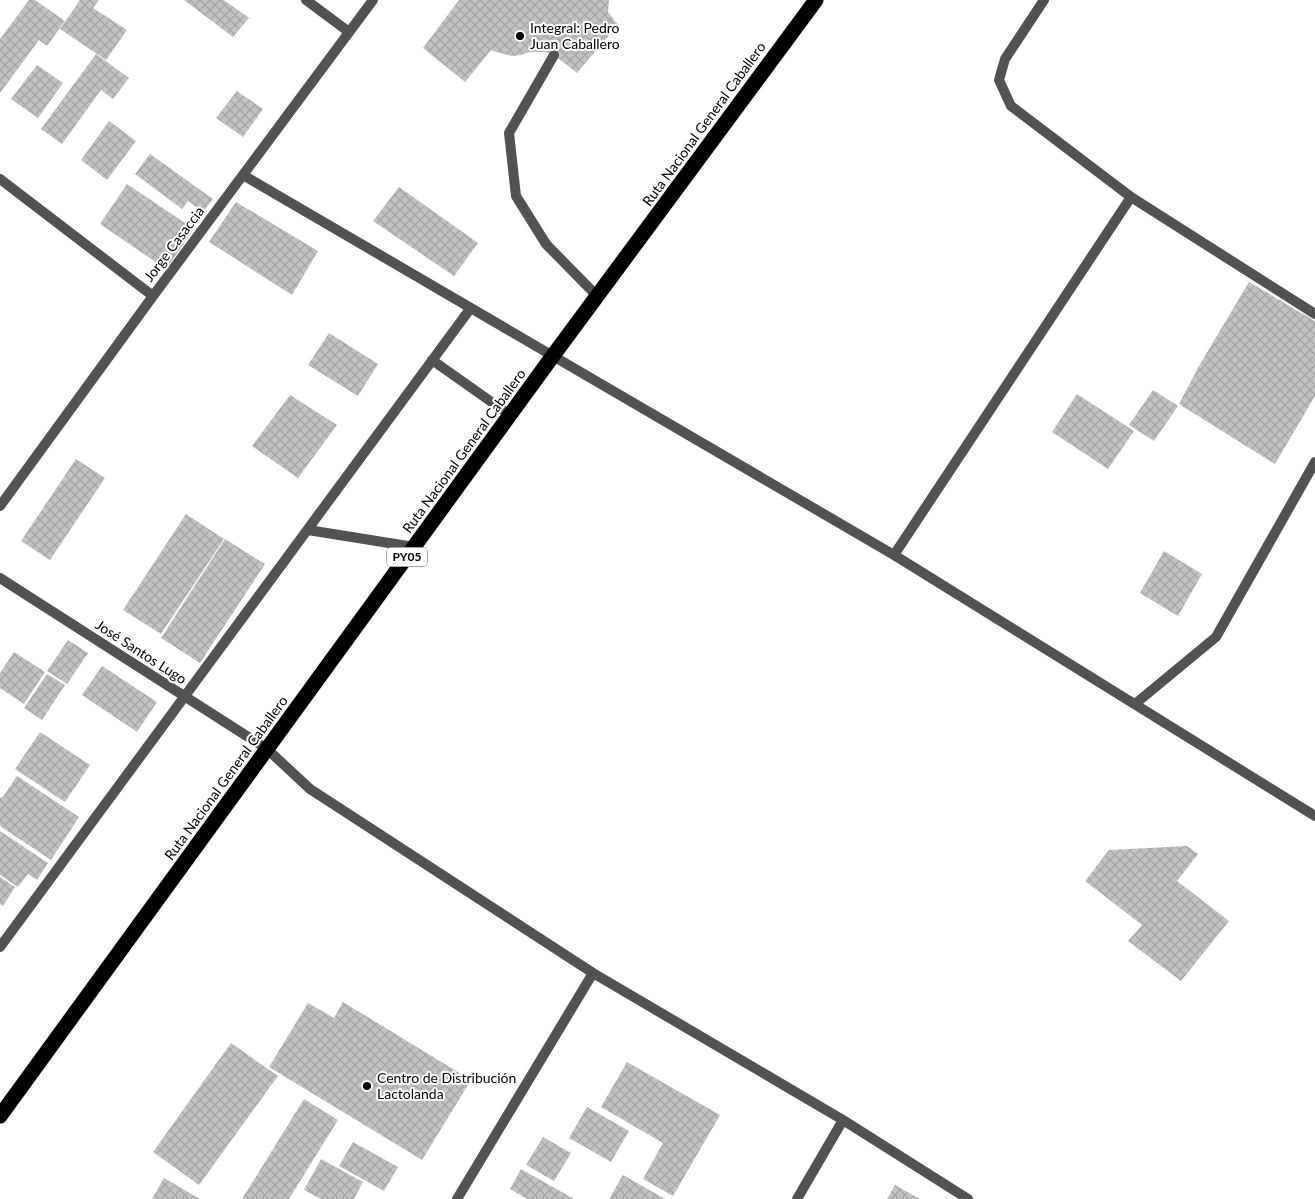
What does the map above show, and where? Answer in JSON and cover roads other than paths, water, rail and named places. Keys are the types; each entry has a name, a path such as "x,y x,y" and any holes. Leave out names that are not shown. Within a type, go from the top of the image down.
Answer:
{"highway":[{"name":"Ruta Nacional General Caballero","path":"0,1116 552,357 816,0"}],"street":[{"path":"306,0 349,32"},
{"name":"Jorge Casaccia","path":"0,506 373,0"},
{"path":"1044,0 1004,59 999,80 1011,106 1131,197 1315,314"},
{"path":"554,56 508,133 516,196 546,244 597,296"},
{"path":"243,175 894,555 1315,816"},
{"path":"0,179 153,296"},
{"path":"894,555 1131,197"},
{"path":"0,947 470,309"},
{"path":"432,360 510,415"},
{"path":"1135,704 1216,637 1315,462"},
{"path":"308,530 414,547"},
{"name":"José Santos Lugo","path":"0,578 267,749 310,788 593,973 843,1120 968,1199"},
{"path":"457,1199 593,973"},
{"path":"798,1199 843,1120"}],"place":[{"name":"Integral: Pedro Juan Caballero","path":"520,36"},
{"name":"Centro de Distribución Lactolanda","path":"367,1086"}]}
